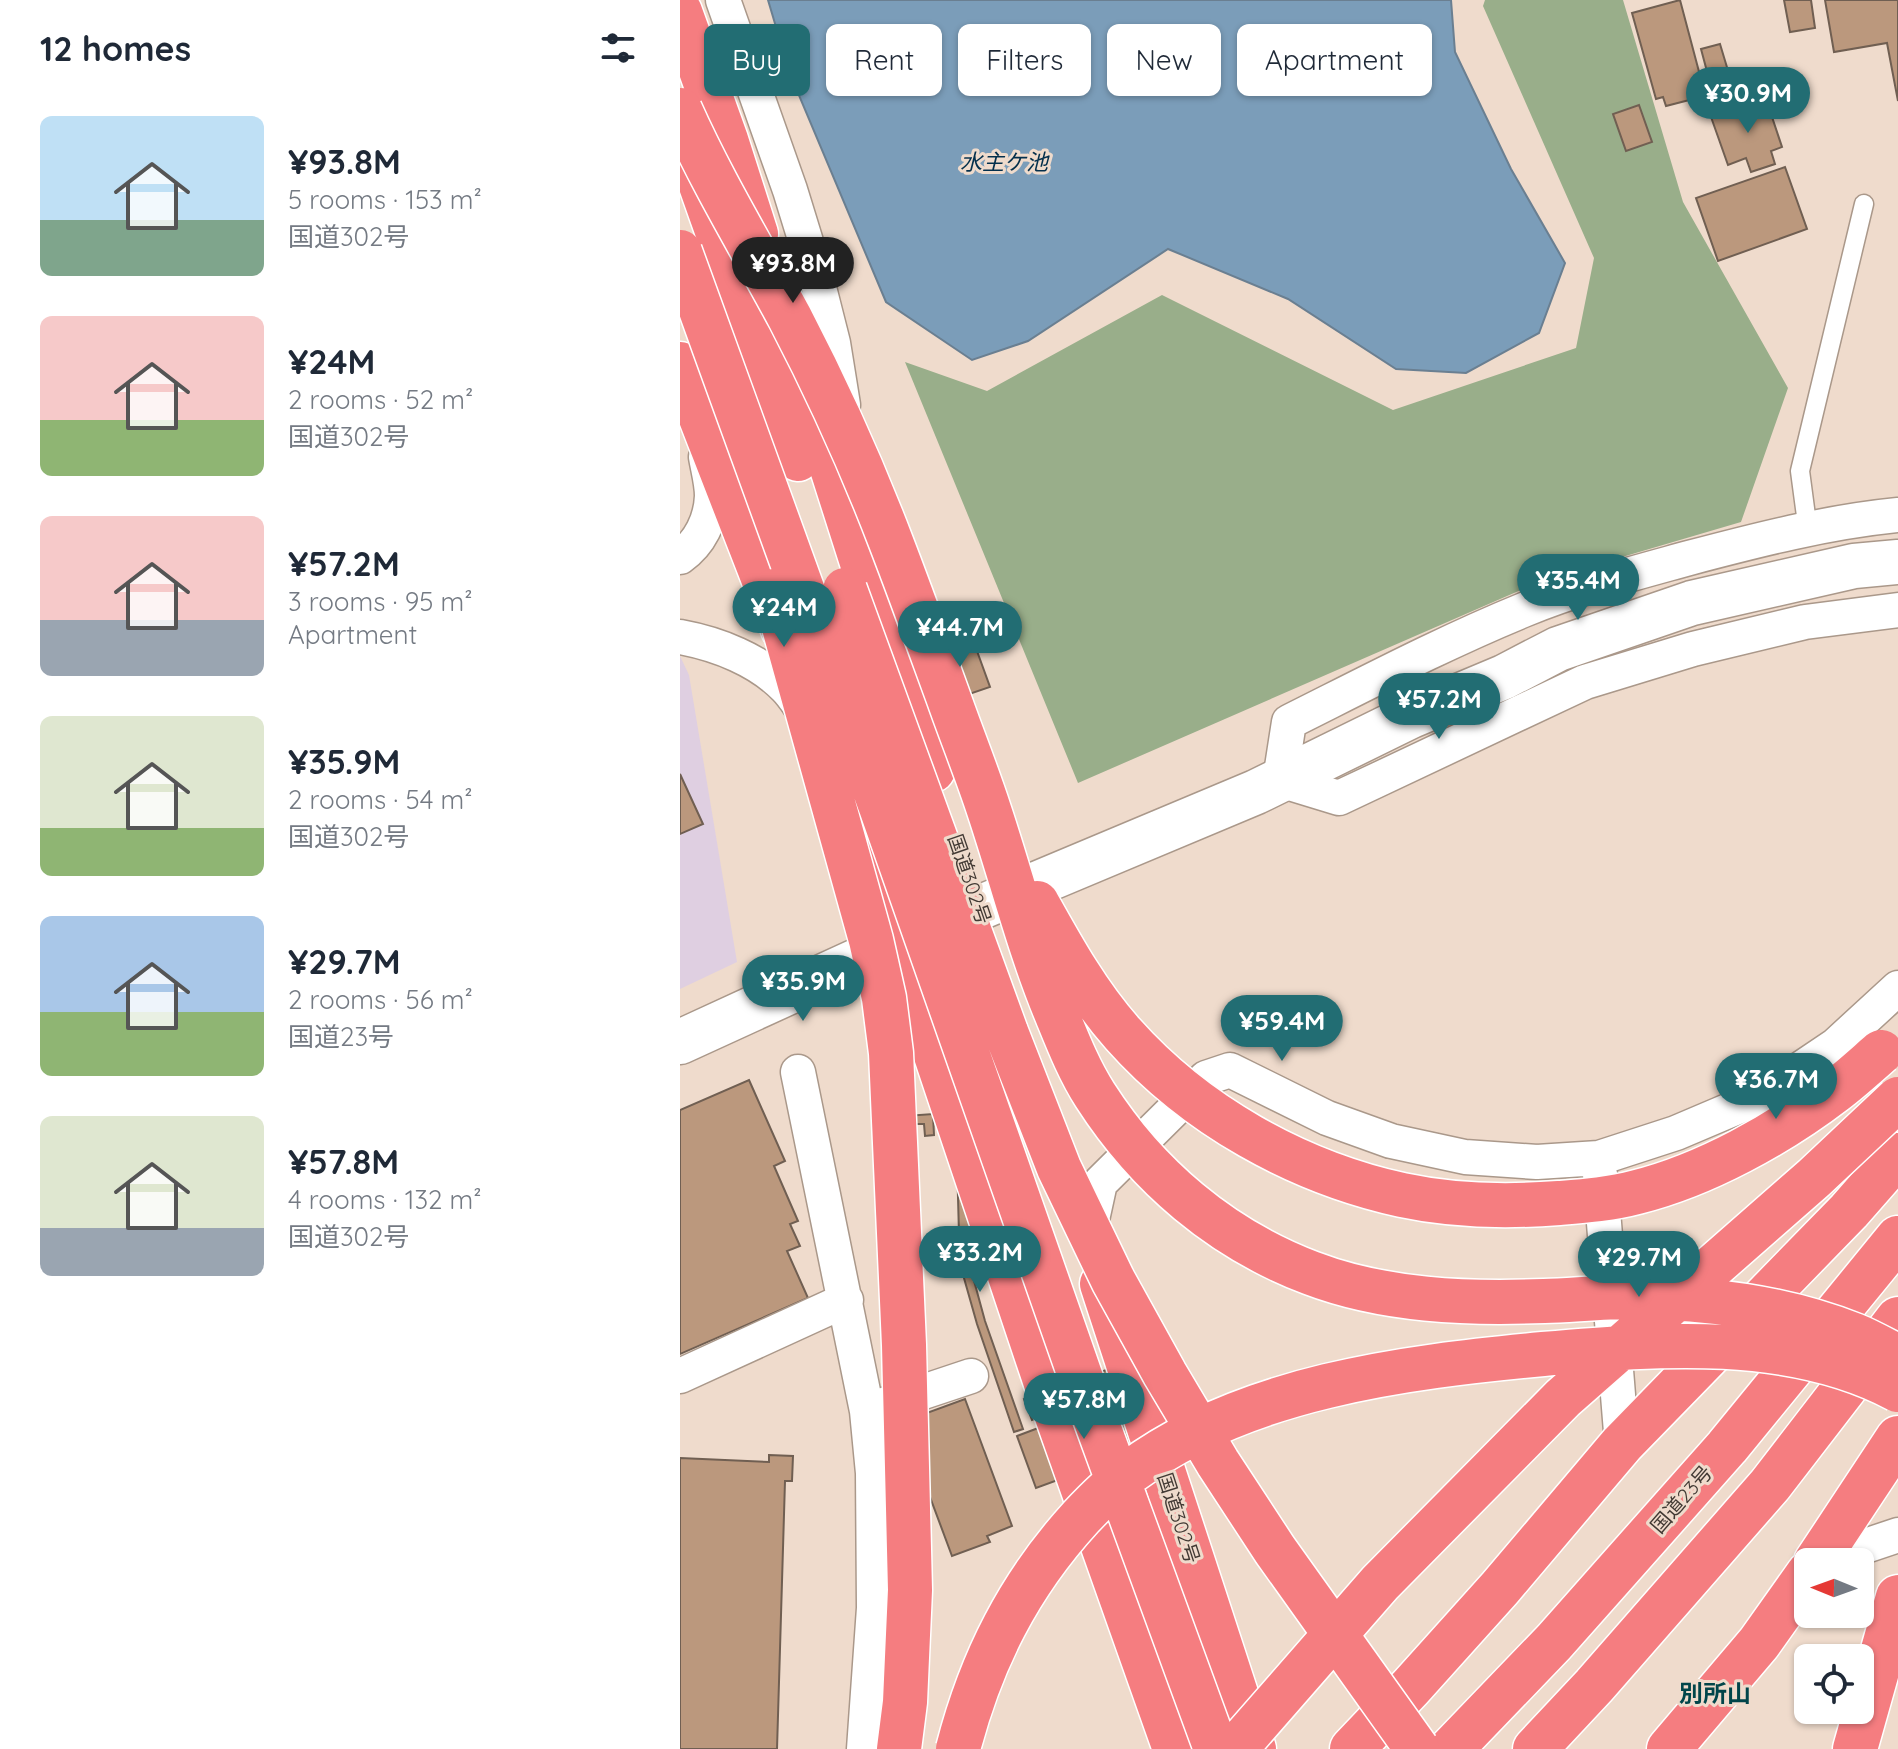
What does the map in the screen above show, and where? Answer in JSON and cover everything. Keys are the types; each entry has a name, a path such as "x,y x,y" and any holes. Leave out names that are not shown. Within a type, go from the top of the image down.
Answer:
{"highway":[{"name":"国道302号","path":"680,12 726,140 875,603 980,908 1254,1749"},
{"path":"680,110 804,346 856,455 989,808 1044,985 1068,1042 1092,1091 1149,1167 1185,1200 1223,1228 1312,1274 1356,1286 1395,1294 1468,1301 1627,1297 1723,1301 1810,1320 1856,1336 1898,1357"},
{"path":"680,126 861,634 1006,1032 1059,1168 1113,1280 1218,1463 1275,1550 1417,1749"},
{"path":"680,252 887,822 1086,1392 1216,1749"},
{"path":"680,295 769,573 867,924 884,998 891,1053 904,1345 910,1590 905,1702 899,1749"},
{"path":"680,364 829,746 1057,1416 1175,1749"},
{"path":"989,808 1038,904 1088,990 1122,1033 1160,1072 1204,1107 1252,1137 1350,1181 1403,1195 1464,1204 1527,1206 1582,1201 1648,1189 1734,1154 1783,1126 1834,1091 1898,1035"},
{"path":"1235,1749 1380,1583 1563,1398 1814,1178 1898,1099"},
{"path":"1352,1749 1500,1588 1622,1444 1849,1211 1898,1155"},
{"name":"国道23号","path":"1451,1749 1554,1642 1727,1447 1898,1238"},
{"path":"1535,1749 1770,1485 1898,1319"},
{"path":"958,1749 982,1674 1004,1625 1062,1538 1129,1472 1176,1443 1227,1418 1284,1398 1416,1368 1625,1348 1686,1346 1789,1354 1834,1364 1898,1390"},
{"path":"1826,1548 1898,1438"},
{"path":"1669,1749 1759,1643 1794,1594"},
{"path":"1855,1749 1898,1597"}],"street":[{"path":"723,0 790,190 833,343 875,603"},
{"path":"680,557 706,528 712,496 697,407"},
{"path":"1280,780 1289,722 1419,656 1527,608 1637,572 1751,542 1898,515"},
{"path":"680,1042 898,942 1280,780 1558,649 1692,603 1854,566 1898,562"},
{"path":"1280,780 1339,798 1585,682 1693,649 1805,622 1898,610"},
{"path":"680,637 721,648 757,665 787,688 829,746"},
{"path":"1088,1238 1100,1183 1206,1078 1230,1070 1327,1118 1391,1141 1465,1157 1537,1162 1599,1158 1676,1133 1756,1099 1836,1045 1898,988"},
{"path":"798,1072 867,1411 873,1473 874,1608 864,1749"},
{"path":"1599,1158 1622,1444"},
{"path":"680,1376 846,1300"},
{"path":"867,1411 971,1376"},
{"path":"1859,1548 1898,1535"}],"lane":[{"path":"1808,531 1800,471 1864,204"}],"shaded area":[{"path":"680,656 689,675 737,962 680,989"}],"green space":[{"path":"1485,0 1623,0 1683,202 1788,388 1741,522 1544,580 1078,783 905,362 987,391 1162,295 1393,410 1576,348 1594,258 1483,6"}],"water":[{"name":"水主ケ池","path":"768,0 1451,0 1455,52 1511,169 1565,263 1539,333 1466,373 1396,369 1288,299 1168,249 1028,341 972,360 886,302 799,96 810,96 810,24 775,24"}],"building":[{"path":"1680,0 1702,83 1725,77 1733,108 1706,116 1701,97 1666,106 1663,97 1656,99 1632,13"},
{"path":"1784,0 1811,0 1815,28 1790,32"},
{"path":"1825,0 1898,0 1898,101 1887,43 1834,52"},
{"path":"1720,44 1729,74 1709,79 1701,49"},
{"path":"1766,99 1782,147 1771,151 1775,164 1751,172 1746,158 1728,165 1711,117"},
{"path":"1639,105 1652,142 1626,151 1613,114"},
{"path":"1785,167 1807,229 1718,261 1696,198"},
{"path":"969,629 990,687 934,706 946,637"},
{"path":"680,774 703,824 680,834"},
{"path":"749,1080 785,1161 774,1166 798,1221 790,1224 800,1246 787,1251 808,1298 680,1354 680,1110"},
{"path":"933,1114 934,1135 925,1136 924,1124 877,1118"},
{"path":"966,1160 973,1277 1023,1429 1014,1432 964,1278 957,1161"},
{"path":"1109,1369 1116,1389 1032,1420 1024,1399"},
{"path":"1131,1393 1151,1446 1036,1488 1017,1436"},
{"path":"965,1399 1012,1526 987,1536 990,1542 952,1556 902,1422"},
{"path":"769,1455 793,1456 792,1481 785,1481 777,1749 680,1749 680,1458 769,1462"}],"district":[{"name":"別所山","path":"1715,1693"}]}
